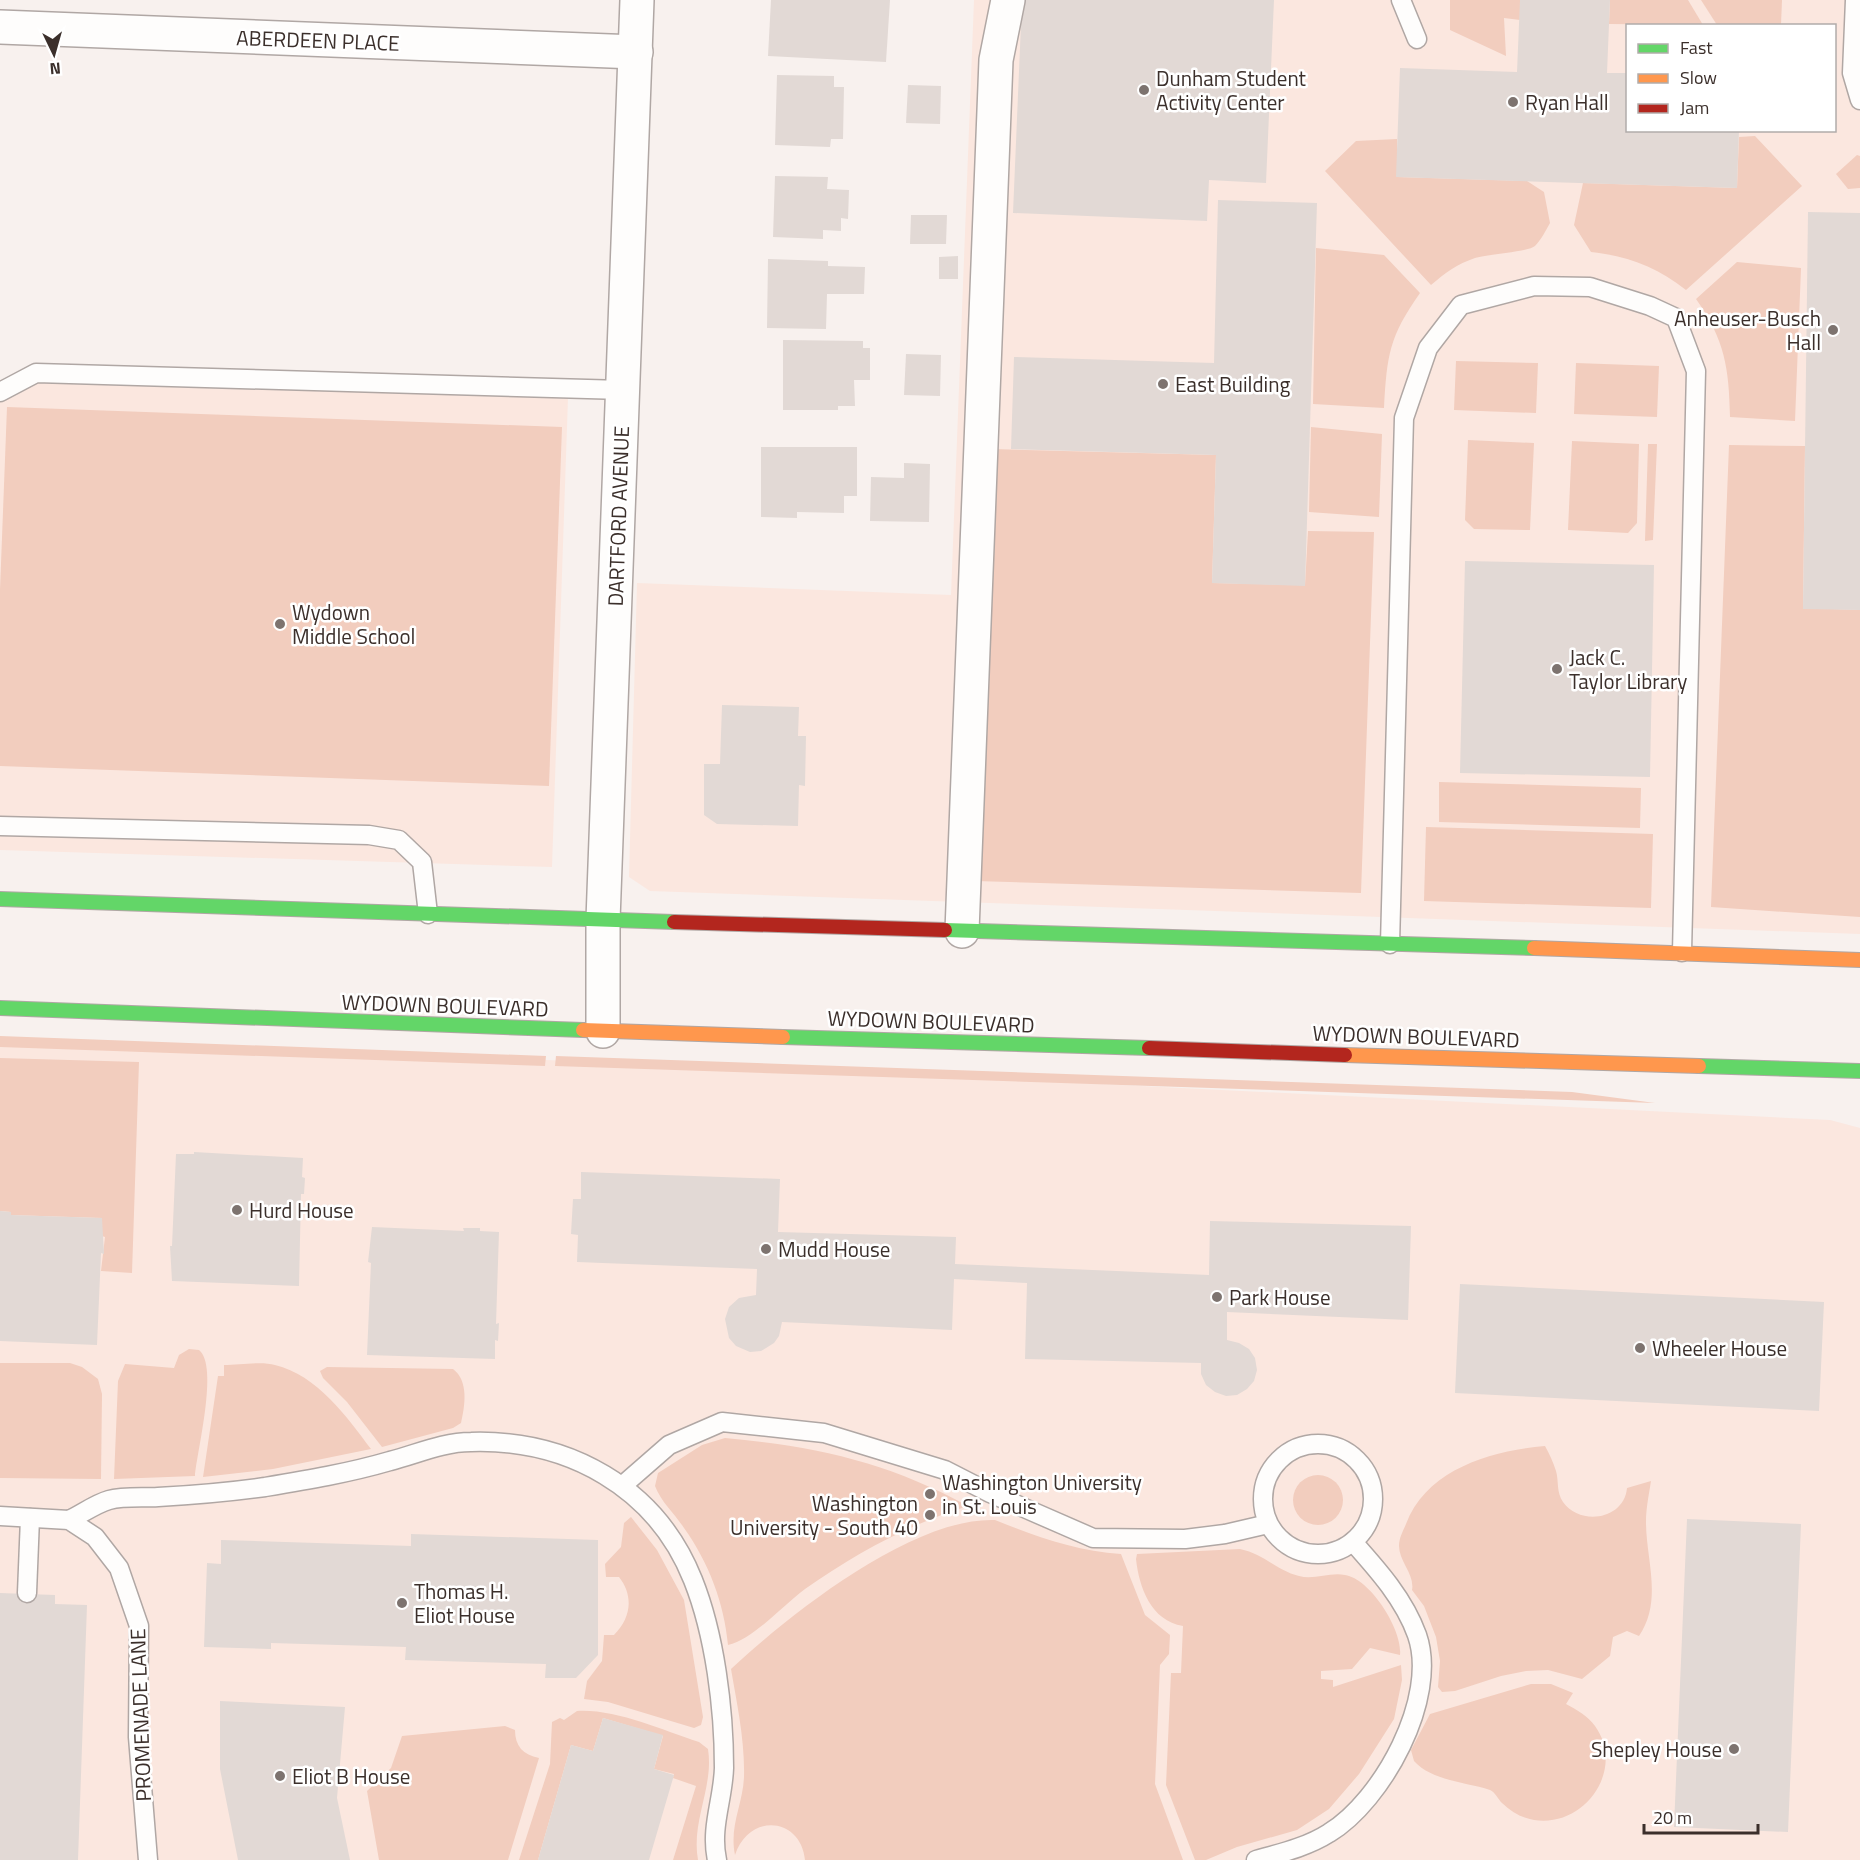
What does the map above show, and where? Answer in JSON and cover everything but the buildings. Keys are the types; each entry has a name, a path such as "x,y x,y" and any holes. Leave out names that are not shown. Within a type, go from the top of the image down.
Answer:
{"street":[{"name":"DARTFORD AVENUE","path":"603,1031 603,920 637,0"},
{"path":"962,931 996,60 1008,0"},
{"name":"ABERDEEN PLACE","path":"0,27 636,52"},
{"path":"0,899 603,920 1682,952 1860,960"},
{"name":"WYDOWN BOULEVARD","path":"0,1008 603,1031 1860,1071"},
{"path":"1828,1070 1852,1085"}],"lane":[{"path":"1401,0 1417,39"},
{"path":"1855,0 1852,73 1860,100"},
{"path":"1390,944 1404,418 1428,348 1461,305 1534,286 1590,287 1650,306 1676,318 1696,371 1682,952"},
{"path":"1,391 36,373 623,390"},
{"path":"0,826 369,835 399,840 422,862 429,914"},
{"path":"622,1486 669,1445 722,1422 743,1423 824,1433 945,1470 990,1493 1093,1538 1185,1539 1246,1531 1268,1524"},
{"path":"0,1516 69,1520 109,1500 200,1494 269,1486 350,1471 435,1447 470,1442 514,1445 561,1453 595,1467 622,1486 659,1522 679,1551 693,1579 711,1638 724,1766 714,1824 717,1860"},
{"path":"1320,1445 1337,1448 1358,1462 1371,1484 1373,1500 1370,1516 1353,1542 1331,1552 1306,1553 1284,1543 1268,1524 1263,1493 1267,1478 1275,1465 1288,1453 1303,1446 1320,1445"},
{"path":"27,1593 30,1518"},
{"name":"PROMENADE LANE","path":"69,1520 95,1537 119,1568 139,1626 138,1737 148,1860"},
{"path":"1256,1860 1306,1844 1331,1832 1361,1803 1389,1769 1418,1703 1423,1671 1417,1635 1389,1584 1353,1542"}],"shaded area":[{"path":"974,0 1860,0 1860,934 650,891 629,877 637,583 951,595"},
{"path":"1450,0 1520,0 1520,20 1504,18 1506,56 1450,30"},
{"path":"1610,0 1688,0 1702,24 1626,24 1609,24"},
{"path":"1701,0 1782,0 1781,24 1716,24"},
{"path":"1755,136 1802,186 1686,290 1642,264 1617,256 1591,252 1574,225 1583,183 1737,188 1739,137"},
{"path":"1397,139 1397,177 1527,181 1544,192 1550,223 1539,241 1531,248 1469,260 1452,269 1431,285 1325,171 1356,141"},
{"path":"1857,155 1860,156 1860,188 1848,189 1836,174"},
{"path":"1316,248 1384,255 1420,293 1402,322 1392,347 1384,408 1313,404"},
{"path":"1737,262 1801,268 1795,421 1730,417 1724,355 1706,314 1696,299"},
{"path":"1456,361 1538,363 1536,413 1454,410"},
{"path":"1576,363 1659,366 1657,417 1574,414"},
{"name":"Wydown Middle School","path":"0,380 568,398 552,867 0,850"},
{"name":"Wydown Middle School","path":"7,407 562,427 549,786 0,766 0,590"},
{"path":"1311,427 1382,434 1379,517 1309,512"},
{"path":"1468,440 1534,443 1530,530 1474,529 1465,520"},
{"path":"1572,441 1639,444 1637,523 1628,533 1568,530"},
{"path":"1648,444 1657,444 1653,540 1645,541"},
{"path":"1729,445 1805,446 1803,608 1860,610 1860,917 1711,907"},
{"path":"992,449 1216,455 1212,583 1305,585 1308,531 1374,532 1361,893 975,881"},
{"path":"1439,782 1641,788 1640,828 1439,822"},
{"path":"1426,827 1653,834 1651,908 1424,901"},
{"path":"0,1036 546,1056 545,1066 0,1047"},
{"name":"Washington University in St. Louis","path":"0,1042 758,1067 1830,1120 1860,1128 1860,1860 0,1860"},
{"path":"556,1056 1572,1092 1655,1103 555,1066"},
{"path":"0,1058 139,1062 132,1273 101,1271 105,1237 102,1236 102,1218 11,1215 11,1212 0,1211"},
{"path":"189,1349 199,1350 205,1359 207,1373 205,1410 195,1476 114,1479 118,1381 125,1364 174,1368 179,1355"},
{"path":"0,1363 70,1363 82,1367 98,1379 102,1394 101,1479 0,1478"},
{"path":"270,1364 290,1370 304,1378 330,1399 371,1449 273,1469 203,1477 218,1376 224,1376 224,1365"},
{"path":"327,1367 453,1369 462,1380 464,1387 461,1423 453,1428 382,1447 347,1402 323,1378 320,1371"},
{"path":"725,1438 790,1446 850,1458 909,1478 968,1506 904,1531 863,1552 805,1589 748,1636 728,1645 723,1614 708,1569 693,1541 655,1486 658,1473 702,1445"},
{"path":"1545,1446 1556,1471 1558,1490 1563,1502 1571,1510 1580,1514 1590,1517 1610,1513 1624,1499 1627,1488 1651,1481 1646,1522 1652,1595 1646,1623 1639,1636 1627,1631 1613,1637 1610,1656 1582,1679 1548,1670 1526,1671 1501,1676 1455,1691 1442,1692 1438,1687 1440,1661 1436,1637 1424,1606 1412,1590 1411,1579 1401,1557 1399,1543 1402,1532 1416,1505 1429,1489 1445,1476 1483,1458"},
{"path":"1318,1475 1336,1482 1343,1500 1336,1518 1318,1525 1300,1518 1293,1500 1300,1482"},
{"path":"631,1517 657,1550 684,1600 703,1717 701,1725 694,1728 608,1702 584,1699 587,1681 602,1661 604,1635 614,1635 627,1614 628,1599 624,1584 619,1577 606,1577 605,1564 621,1547 624,1523"},
{"path":"995,1520 1057,1542 1088,1550 1121,1554 1145,1615 1170,1635 1169,1654 1160,1665 1155,1784 1183,1860 805,1860 801,1846 794,1835 785,1828 774,1825 762,1826 751,1832 742,1841 735,1855 734,1834 743,1787 744,1763 731,1669 818,1597 890,1552 927,1534 962,1523"},
{"path":"1240,1549 1256,1554 1283,1570 1299,1576 1339,1574 1355,1579 1375,1596 1391,1620 1400,1645 1400,1655 1370,1648 1352,1669 1321,1671 1321,1679 1333,1680 1333,1687 1401,1665 1402,1680 1394,1719 1359,1774 1329,1809 1297,1830 1237,1847 1206,1860 1195,1860 1166,1785 1171,1673 1181,1673 1183,1626 1172,1623 1155,1610 1140,1581 1136,1559 1137,1554"},
{"path":"1531,1684 1551,1684 1573,1693 1566,1704 1592,1722 1603,1743 1606,1760 1603,1777 1595,1792 1584,1805 1569,1815 1553,1820 1525,1818 1509,1809 1490,1790 1440,1777 1421,1768 1414,1761 1411,1750 1430,1714"},
{"path":"577,1711 608,1713 639,1721 699,1742 708,1749 708,1777 697,1832 698,1860 673,1860 696,1786 673,1778 674,1774 654,1769 663,1736 603,1718 593,1751 571,1745 538,1860 519,1860 550,1764 552,1722 560,1718 564,1720"},
{"path":"505,1726 515,1730 516,1741 524,1752 539,1758 508,1860 379,1860 367,1791 391,1768 402,1736"}],"traffic: fast":[{"path":"0,899 674,922"},
{"path":"945,930 1534,948"},
{"path":"0,1008 583,1030"},
{"path":"783,1037 1149,1048"},
{"path":"1699,1066 1860,1071"}],"traffic: slow":[{"path":"1534,948 1860,960"},
{"path":"583,1030 783,1037"},
{"path":"1345,1055 1699,1066"}],"traffic: jam":[{"path":"674,922 945,930"},
{"path":"1149,1048 1345,1055"}],"place":[{"name":"Dunham Student Activity Center","path":"1144,90"},
{"name":"Ryan Hall","path":"1513,102"},
{"name":"Anheuser-Busch Hall","path":"1833,330"},
{"name":"East Building","path":"1163,384"},
{"name":"Wydown Middle School","path":"280,624"},
{"name":"Jack C. Taylor Library","path":"1557,669"},
{"name":"Hurd House","path":"237,1210"},
{"name":"Mudd House","path":"766,1249"},
{"name":"Park House","path":"1217,1297"},
{"name":"Wheeler House","path":"1640,1348"},
{"name":"Washington University in St. Louis","path":"930,1494"},
{"name":"Washington University - South 40","path":"930,1515"},
{"name":"Thomas H. Eliot House","path":"402,1603"},
{"name":"Shepley House","path":"1734,1749"},
{"name":"Eliot B House","path":"280,1776"}]}
